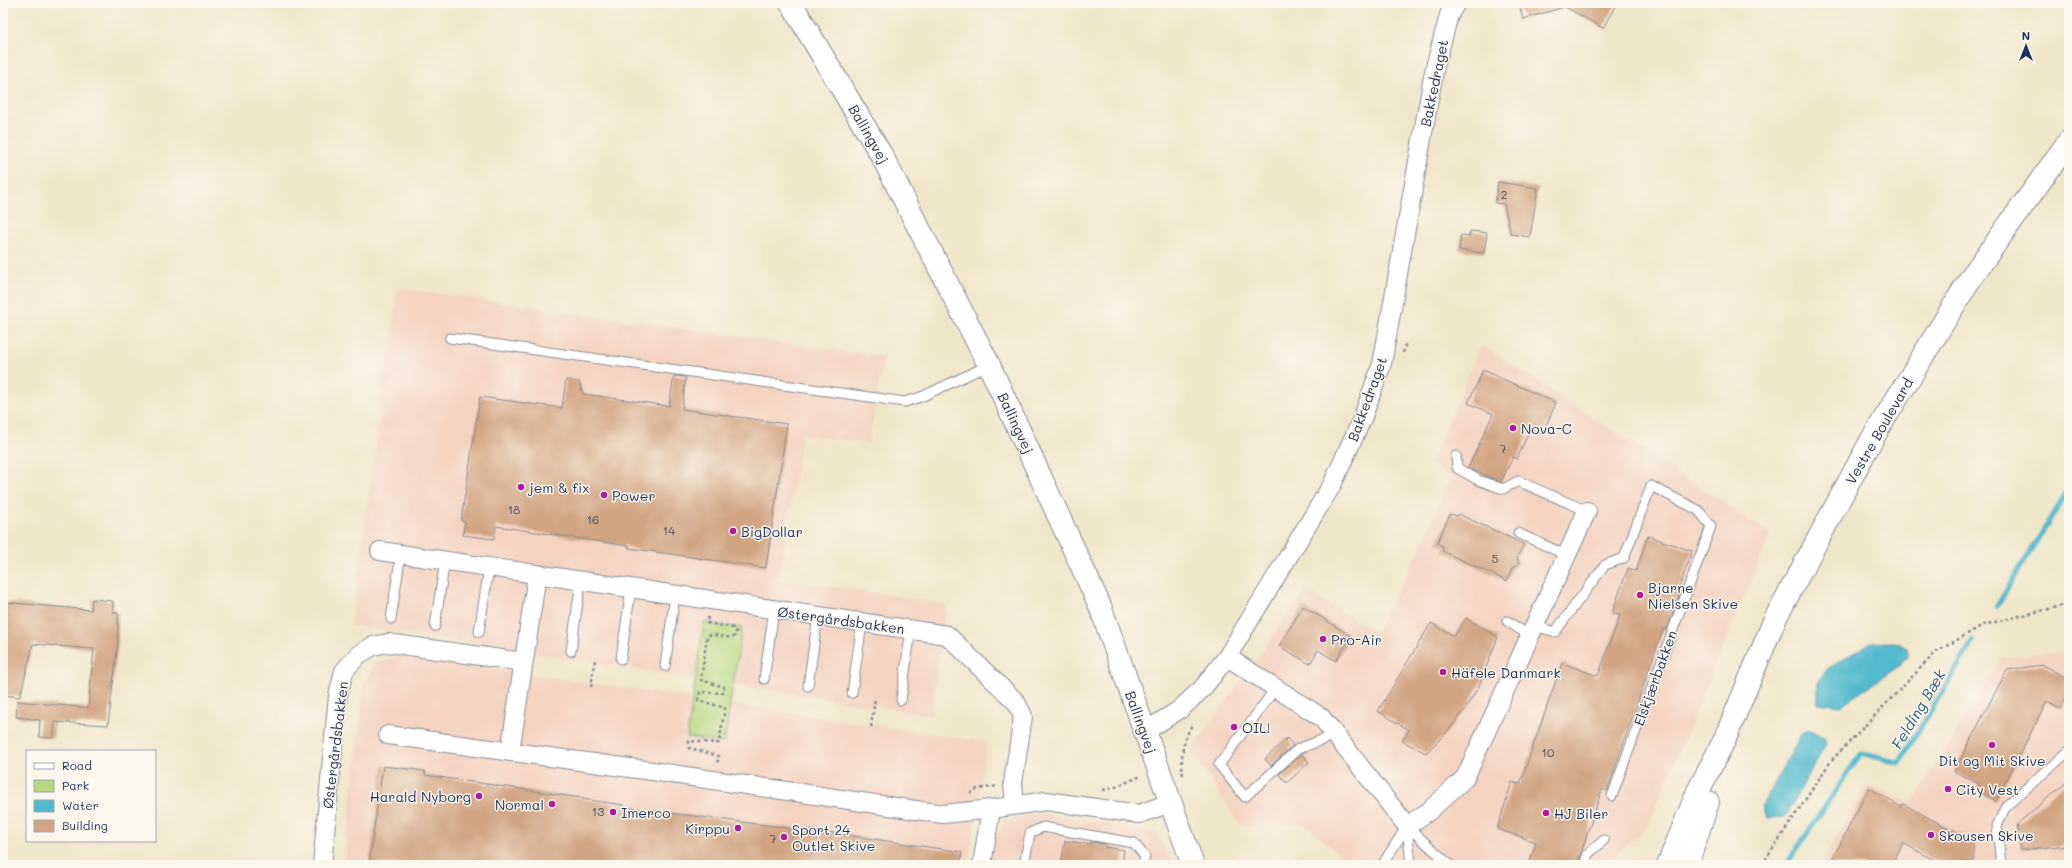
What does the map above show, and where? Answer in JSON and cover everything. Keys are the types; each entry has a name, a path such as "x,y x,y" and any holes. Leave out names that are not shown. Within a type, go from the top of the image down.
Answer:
{"main road":[{"name":"Ballingvej","path":"792,3 882,156 989,365 1100,606 1193,865"},
{"name":"Vestre Boulevard","path":"1668,865 1698,791 1724,741 1775,619 1872,439 1972,276 2069,141"},
{"name":"Vestre Boulevard","path":"1687,865 1711,792 1724,741"}],"street":[{"name":"Bakkedraget","path":"1144,732 1179,710 1202,689 1227,657 1332,485 1362,420 1382,364 1434,71 1449,15 1456,3"},
{"path":"1227,657 1321,718 1407,826 1429,811 1465,778 1587,511"},
{"name":"Østergårdsbakken","path":"380,551 947,635 1016,702 1023,716 1013,783 1015,805"},
{"path":"510,752 537,575"},
{"name":"Østergårdsbakken","path":"322,865 338,695 344,671 358,655 373,646 388,643 523,662"},
{"path":"388,735 658,772 937,813 968,812 1046,801 1139,814 1170,803"},
{"path":"982,865 991,809"}],"lane":[{"path":"450,338 905,402 921,397 989,365"},
{"path":"1456,456 1457,468 1478,480 1503,489 1518,481 1587,511"},
{"name":"Elskjærbakken","path":"1532,631 1555,632 1605,565 1624,558 1651,486 1698,510 1711,526 1612,796"},
{"path":"1518,533 1566,555"},
{"path":"391,619 400,554"},
{"path":"435,626 445,560"},
{"path":"479,632 489,567"},
{"path":"571,651 581,581"},
{"path":"621,659 631,588"},
{"path":"665,666 675,595"},
{"path":"764,679 774,610"},
{"path":"808,686 818,616"},
{"path":"1507,621 1532,631"},
{"path":"852,693 862,623"},
{"path":"901,700 911,630"},
{"path":"1275,689 1219,765 1245,797 1298,749 1335,735"},
{"path":"2001,865 1997,826 2006,806 2069,751"},
{"path":"1382,865 1407,826"},
{"path":"1407,826 1410,865"},
{"path":"1407,826 1450,865"},
{"path":"1024,865 1030,833 1043,827 1134,843 1145,857 1143,865"},
{"path":"1584,865 1588,854 1604,840"}],"path":[{"path":"1762,865 1831,761 1936,652 1983,625 2069,604"},
{"path":"709,762 718,761 719,756 688,748 689,741 719,742 725,708 698,700 700,692 723,693 724,687 701,680 707,636 710,634 730,638 735,636 736,632 734,628 707,623 708,616 715,616"},
{"path":"591,687 595,659"},
{"path":"871,727 875,699"},
{"path":"1100,791 1113,788 1181,763"},
{"path":"968,812 970,792 976,788 1013,783"}],"shaded area":[{"path":"398,288 883,357 869,444 802,434 779,579 946,604 931,715 351,625"},
{"path":"1481,345 1771,534 1647,827 1603,865 1334,865 1340,854 1303,823 1240,825 1191,750 1306,591 1376,632 1421,548 1451,476 1431,464"},
{"name":"City Vest","path":"2069,652 2069,865 1820,865 1867,784 1912,803 2003,657"},
{"path":"406,656 987,742 968,865 345,865 364,682 376,662"},
{"path":"1041,813 1156,833 1174,865 989,865 992,842 1005,819"}],"green space":[{"path":"704,622 742,628 724,743 687,737"}],"water":[{"path":"1896,642 1907,648 1908,654 1899,666 1840,706 1818,703 1818,683 1827,669 1870,643"},
{"path":"1809,730 1824,737 1826,744 1785,817 1768,818 1762,806 1802,733"}],"building":[{"path":"1519,3 1617,3 1603,28 1565,7 1523,19"},
{"path":"1498,182 1538,188 1530,237 1511,234 1504,204 1495,203"},
{"path":"1470,231 1487,233 1484,253 1459,250 1461,235 1469,236"},
{"path":"1483,370 1556,403 1542,434 1530,429 1517,459 1513,457 1501,482 1468,468 1493,414 1468,403"},
{"path":"674,376 686,377 682,409 787,424 766,568 629,548 629,546 496,526 494,539 463,535 465,522 461,521 480,397 562,408 566,380 579,382 583,394 669,406"},
{"path":"1450,514 1457,516 1458,514 1524,544 1517,557 1519,564 1512,568 1507,581 1442,551 1444,547 1437,543"},
{"path":"1648,536 1692,551 1679,588 1682,588 1667,630 1663,629 1607,791 1602,789 1577,865 1529,865 1536,842 1497,829 1512,782 1520,784 1562,663 1598,676 1620,615 1612,613 1628,568 1636,571"},
{"path":"92,599 113,601 113,612 118,613 118,642 108,725 55,722 53,738 39,737 40,720 16,717 17,701 88,708 94,649 33,644 20,697 3,695 3,602 91,610"},
{"path":"1303,606 1351,636 1336,661 1318,650 1310,664 1279,646"},
{"name":"Häfele Danmark","path":"1466,618 1498,637 1479,686 1464,711 1448,731 1426,753 1402,741 1409,730 1378,711 1431,623 1454,636"},
{"path":"2042,665 2069,679 2069,691 2060,708 2047,701 1996,801 1976,790 1979,784 1954,771 2007,670"},
{"path":"1287,738 1293,745 1271,766 1265,759"},
{"path":"1302,754 1309,762 1287,783 1279,774"},
{"path":"383,766 425,771 425,775 582,798 623,805 623,807 806,829 962,852 960,865 369,864"},
{"path":"2069,780 2069,845 2020,850 2017,824"},
{"path":"1869,788 1901,807 1903,804 1973,841 1974,861 1941,864 1903,843 1891,865 1829,865"},
{"path":"1065,841 1105,844 1105,847 1124,850 1122,865 1061,865"}],"waterway":[{"name":"Felding Bæk","path":"1997,606 2069,488"},
{"name":"Felding Bæk","path":"1786,865 1861,753 1899,763 1973,641"}],"place":[{"name":"Nova-C","path":"1513,428"},
{"name":"jem & fix","path":"521,487"},
{"name":"Power","path":"604,495"},
{"name":"BigDollar","path":"733,531"},
{"name":"Bjarne Nielsen Skive","path":"1640,595"},
{"name":"Pro-Air","path":"1323,639"},
{"name":"Häfele Danmark","path":"1443,672"},
{"name":"OIL!","path":"1234,727"},
{"name":"Dit og Mit Skive","path":"1992,745"},
{"name":"City Vest","path":"1948,789"},
{"name":"Harald Nyborg","path":"479,796"},
{"name":"Normal","path":"552,804"},
{"name":"Imerco","path":"613,812"},
{"name":"HJ Biler","path":"1546,813"},
{"name":"Kirppu","path":"738,828"},
{"name":"Skousen Skive","path":"1931,835"},
{"name":"Sport 24 Outlet Skive","path":"784,837"}]}
